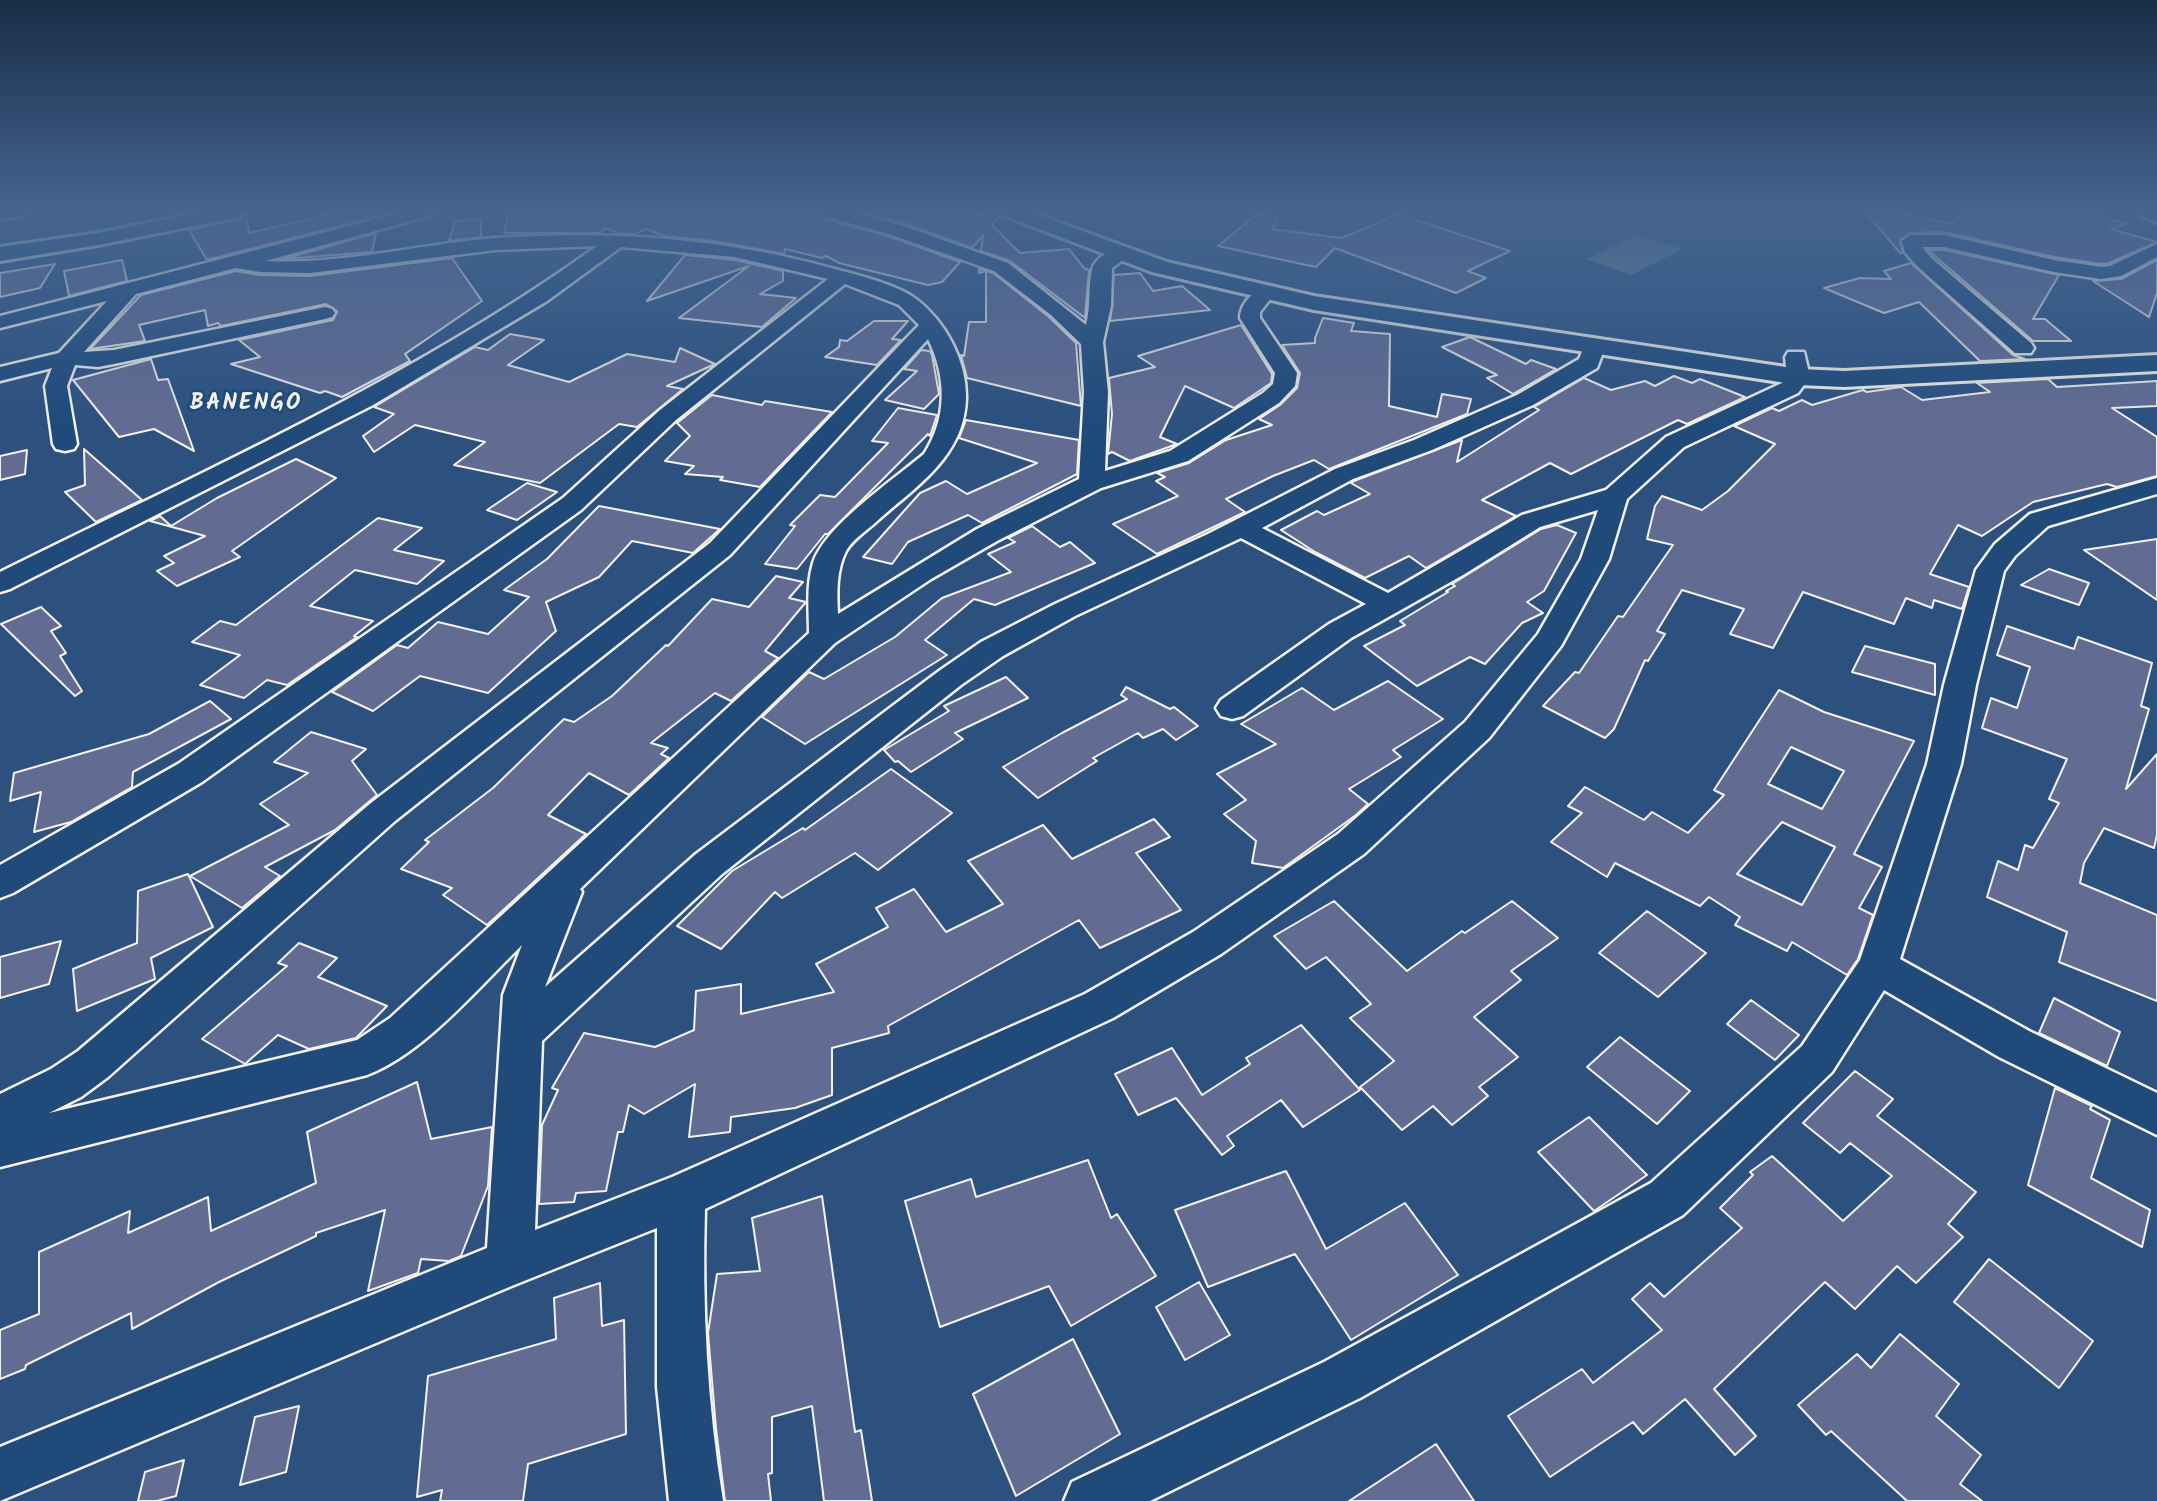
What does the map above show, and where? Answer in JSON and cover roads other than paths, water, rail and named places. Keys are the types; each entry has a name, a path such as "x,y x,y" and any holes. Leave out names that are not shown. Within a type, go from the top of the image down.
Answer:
{"main road":[{"path":"1221,282 1265,293 1417,320 1594,347 1798,367 1852,358 2157,343"},
{"path":"1291,282 1798,367 1844,379 2157,363"}],"street":[{"path":"0,322 149,282"},
{"path":"0,583 365,400 540,298 561,282"},
{"path":"0,883 190,774 572,504 668,415 836,282"},
{"path":"824,636 823,566 830,551 840,539 933,459 944,442 956,402 951,359 917,309 906,301 852,282"},
{"path":"1020,282 1092,342"},
{"path":"1091,483 1096,392 1092,342 1101,306 1102,282"},
{"path":"1947,282 2023,348"},
{"path":"65,444 56,386 67,358 132,286"},
{"path":"0,1146 367,1056 405,1031 824,636 972,543 1091,483 1179,456 1271,398 1283,386 1286,373 1250,318 1250,310 1265,293"},
{"path":"0,374 67,358 98,360 325,313"},
{"path":"0,1116 66,1083 93,1064 383,812 720,549 930,325"},
{"path":"522,1033 709,864 950,678 992,649 1065,610 1242,528 1344,474 1423,445 1525,400 1589,363 1594,347"},
{"path":"1232,709 1340,631 1386,603 1453,569 1531,521 1615,496 1675,442 1790,388 1798,367"},
{"path":"1091,1501 1342,1380 1667,1199 1817,1059 1878,966 1944,764 1960,685 1990,570 2006,550 2039,520 2157,486"},
{"path":"0,1474 510,1263 682,1196 1099,1006 1207,943 1351,844 1476,730 1550,639 1595,559 1615,496"},
{"path":"1242,528 1386,603"},
{"path":"510,1263 523,995 528,976 568,880"},
{"path":"1878,966 2014,1044 2157,1115"},
{"path":"682,1196 681,1373 686,1446 696,1501"}],"district":[{"name":"BANENGO","path":"246,405"}]}
